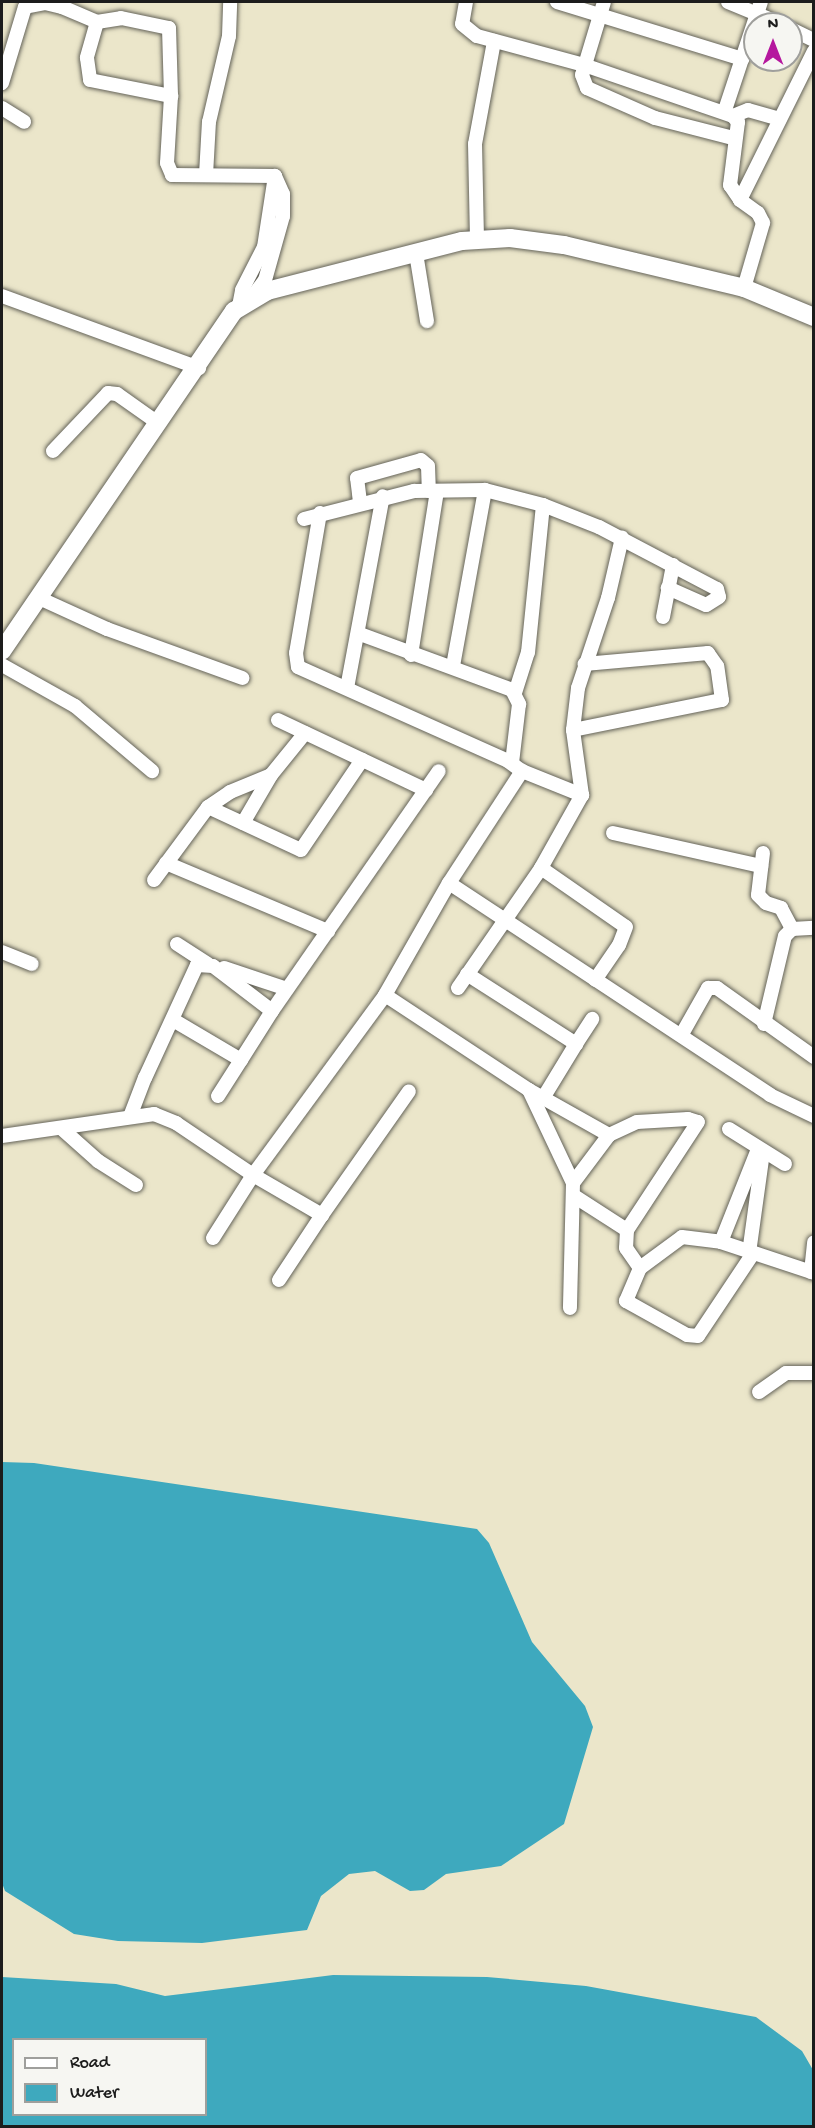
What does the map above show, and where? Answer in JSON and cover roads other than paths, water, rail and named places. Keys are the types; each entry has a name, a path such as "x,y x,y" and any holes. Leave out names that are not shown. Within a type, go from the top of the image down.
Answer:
{"street":[{"path":"206,175 209,122 229,36 230,2"},
{"path":"466,2 462,24 470,32 494,41 584,65 729,113 738,122 733,138 730,185 740,200 758,213 764,223 744,288"},
{"path":"557,2 602,8 742,58"},
{"path":"728,2 759,7 742,58 729,113"},
{"path":"2,82 25,7 45,3 62,7 97,22 121,18 169,28 171,96 168,171 180,178 206,175 275,176 274,230 265,280 245,302 76,537 39,598 2,651"},
{"path":"602,8 582,75 587,88 618,104 655,118 733,138"},
{"path":"97,22 87,58 90,80 171,96"},
{"path":"477,239 476,144 494,41"},
{"path":"740,200 813,51"},
{"path":"2,108 24,122"},
{"path":"729,113 748,110 780,119"},
{"path":"245,302 416,253 477,239 510,238 564,245 744,288 813,317"},
{"path":"416,253 428,321"},
{"path":"2,296 199,368"},
{"path":"53,451 108,393 117,394 158,423"},
{"path":"360,502 357,478 421,460 428,466 433,491 411,655"},
{"path":"453,666 485,490"},
{"path":"304,519 383,496 433,491 485,490 543,505 622,538 717,590 719,597 706,605 669,588"},
{"path":"347,688 360,634 383,496"},
{"path":"213,1238 254,1175 385,995 517,767 519,704 515,693 528,652 543,505"},
{"path":"320,513 295,663 314,675 582,795"},
{"path":"458,988 541,868 582,795 573,730 584,664 608,597 622,538"},
{"path":"663,617 672,565"},
{"path":"39,598 107,629 242,678"},
{"path":"360,634 411,655 453,666 515,693"},
{"path":"573,730 722,700 717,666 708,652 584,664"},
{"path":"2,664 75,706 152,771"},
{"path":"278,720 426,790"},
{"path":"243,823 271,775 305,733"},
{"path":"208,807 301,850 362,760"},
{"path":"218,1096 272,1011 439,771"},
{"path":"153,880 208,807 230,792 271,775"},
{"path":"613,833 762,860 760,899 781,908 792,929"},
{"path":"166,863 328,931"},
{"path":"541,868 626,927 619,945 595,980"},
{"path":"449,883 503,921 680,1032 770,1095 813,1116"},
{"path":"764,1024 785,936 792,929 813,928"},
{"path":"177,944 211,965 272,1011"},
{"path":"2,952 32,964"},
{"path":"131,1114 195,968 211,965 287,989"},
{"path":"467,974 576,1044"},
{"path":"680,1032 708,988 727,992 764,1024 813,1057"},
{"path":"385,995 529,1090 609,1135"},
{"path":"543,1098 592,1019"},
{"path":"172,1020 241,1060"},
{"path":"529,1090 573,1190 570,1308"},
{"path":"279,1280 408,1091"},
{"path":"2,1136 61,1128 131,1114 154,1114 176,1123 254,1175 322,1215"},
{"path":"573,1190 609,1135 637,1122 688,1119 698,1122 627,1230 626,1248 638,1266"},
{"path":"61,1128 98,1161 136,1185"},
{"path":"729,1129 785,1164"},
{"path":"721,1242 761,1151"},
{"path":"761,1151 751,1254 696,1336 626,1302 638,1266 682,1237 721,1242 751,1254 812,1272 813,1242"},
{"path":"573,1190 627,1230"},
{"path":"759,1392 786,1373 813,1373"}],"water":[{"path":"2,1462 34,1463 477,1529 489,1543 532,1642 585,1706 593,1727 564,1824 501,1866 446,1874 424,1890 410,1891 375,1871 349,1874 321,1896 307,1930 202,1943 118,1941 74,1934 5,1891 2,1883"},
{"path":"333,1975 487,1977 586,1986 756,2017 802,2051 813,2070 813,2126 2,2126 2,1977 116,1984 165,1996"}]}
